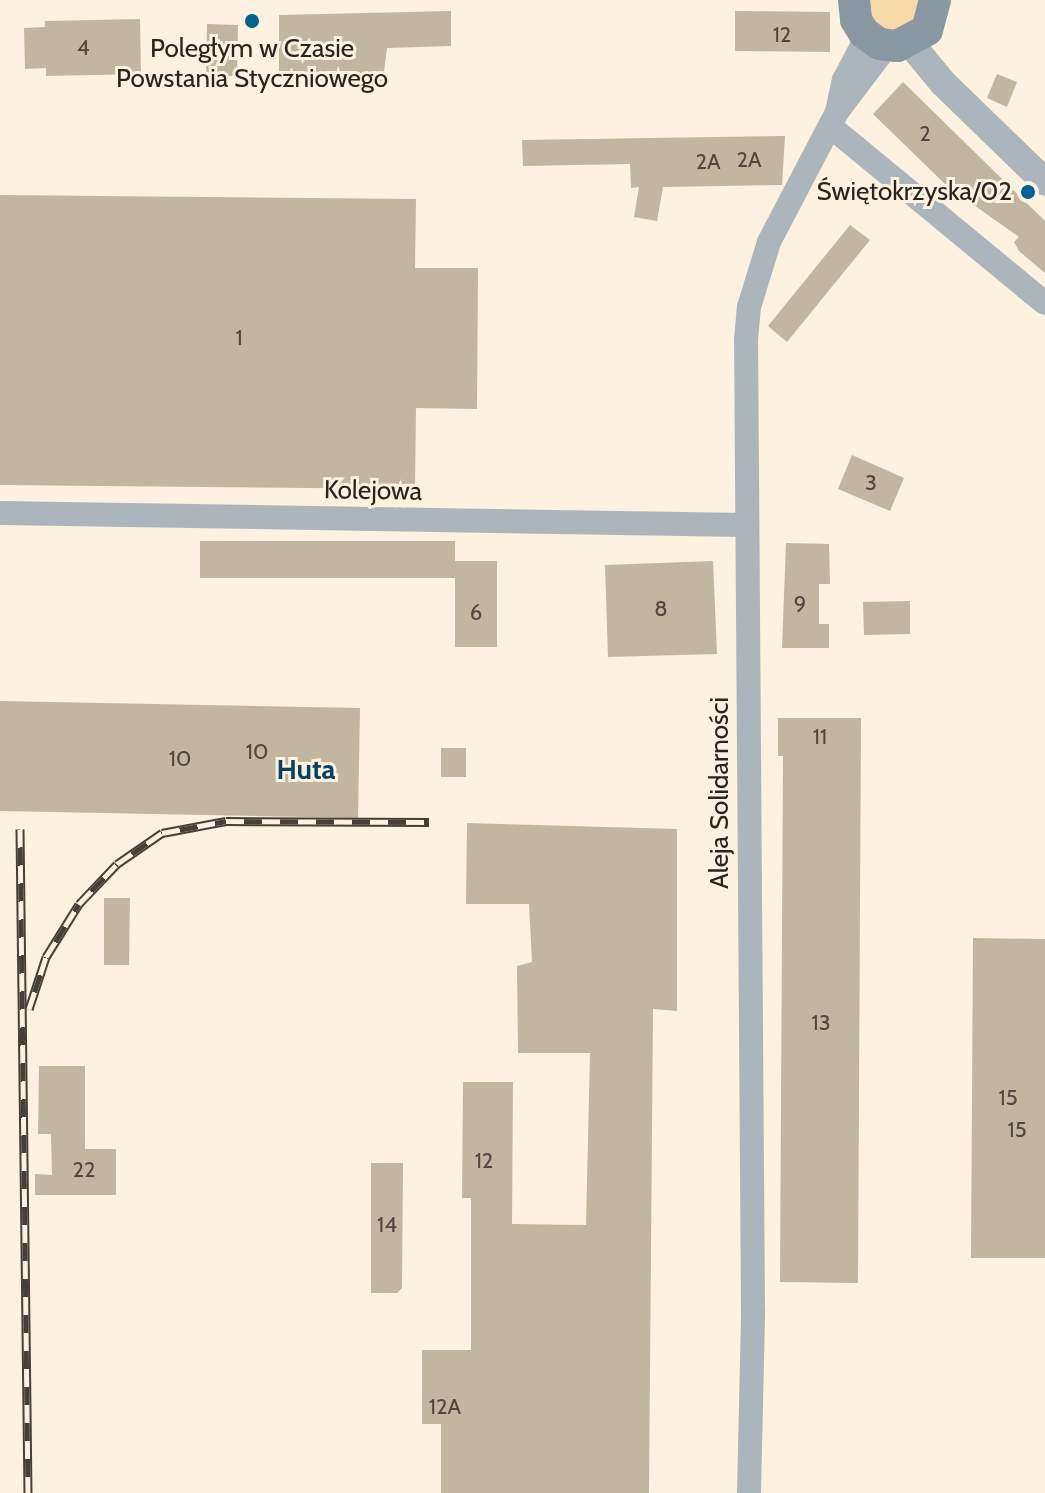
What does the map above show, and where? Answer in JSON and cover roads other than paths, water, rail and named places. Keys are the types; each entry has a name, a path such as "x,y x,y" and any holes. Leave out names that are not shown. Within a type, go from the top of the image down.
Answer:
{"street":[{"name":"Aleja Solidarności","path":"749,1493 753,1310 745,525 749,307 769,242 834,119 844,80 894,16"},
{"path":"894,16 984,121 1045,182"},
{"path":"834,119 1045,303"},
{"name":"Kolejowa","path":"0,513 745,525"}],"railway":[{"path":"29,1009 46,957 79,904 117,864 162,833 226,821 429,822"},
{"path":"20,829 28,1493"}],"place":[{"name":"Poległym w Czasie Powstania Styczniowego","path":"252,21"},
{"name":"Świętokrzyska/02","path":"1028,192"}],"district":[{"name":"Huta","path":"306,769"}]}
